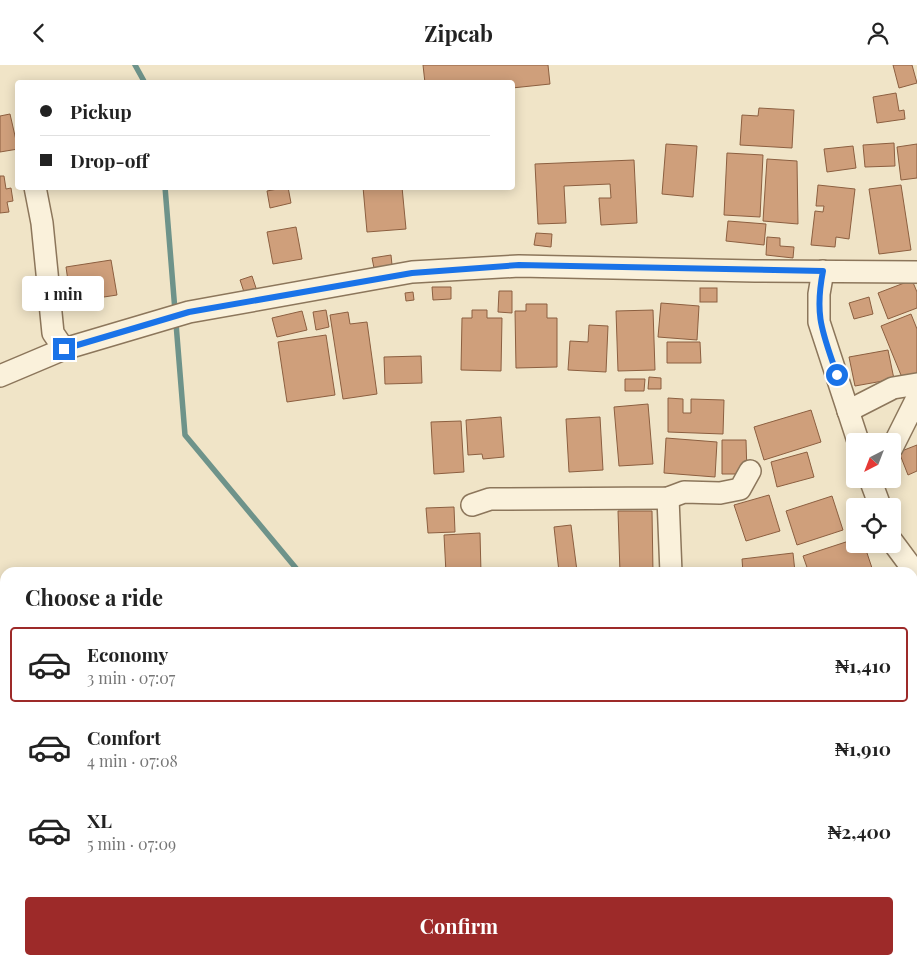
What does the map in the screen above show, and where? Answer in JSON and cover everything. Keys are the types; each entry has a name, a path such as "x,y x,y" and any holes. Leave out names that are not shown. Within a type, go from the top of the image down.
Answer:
{"street":[{"path":"36,190 42,223 53,333 64,349"},
{"path":"0,376 64,349 189,312 412,273 519,265 917,272"},
{"path":"823,271 819,294 819,322 855,433"},
{"path":"848,411 894,388 917,385"},
{"path":"900,433 917,398"},
{"path":"472,505 490,499 668,498 684,492 720,493 740,489 750,471"},
{"path":"668,498 671,567"},
{"path":"901,553 911,567"}],"building":[{"path":"423,65 548,65 550,84 515,88 515,80 425,80"},
{"path":"893,65 912,65 917,83 899,88"},
{"path":"896,93 899,111 904,110 905,119 877,123 873,97"},
{"path":"759,108 794,110 792,148 740,145 742,115 758,116"},
{"path":"10,114 15,136 15,150 0,152 0,116"},
{"path":"894,143 895,166 865,167 863,145"},
{"path":"666,144 697,146 693,197 662,194"},
{"path":"917,144 917,178 901,180 897,147"},
{"path":"853,146 856,168 827,172 824,149"},
{"path":"727,153 763,155 760,217 724,215"},
{"path":"767,159 797,161 798,224 763,221"},
{"path":"634,160 637,223 601,225 599,198 611,198 610,184 564,186 566,223 538,224 535,164"},
{"path":"0,176 4,176 6,189 11,188 13,201 7,202 9,212 0,213"},
{"path":"818,185 855,189 849,239 836,237 835,247 811,245 815,211 823,212 824,206 816,206"},
{"path":"901,185 911,250 879,254 869,189"},
{"path":"289,190 291,203 270,208 267,191"},
{"path":"363,190 402,190 406,229 367,232"},
{"path":"728,221 766,224 764,245 726,241"},
{"path":"296,227 302,259 273,264 267,232"},
{"path":"536,233 552,234 551,247 534,245"},
{"path":"767,237 780,238 780,246 794,247 793,258 766,255"},
{"path":"391,255 392,265 374,268 372,258"},
{"path":"111,260 117,295 71,302 66,267"},
{"path":"252,276 256,288 244,292 240,280"},
{"path":"912,280 917,292 917,308 888,319 878,293"},
{"path":"432,287 451,287 451,299 433,300"},
{"path":"700,288 717,288 717,302 700,302"},
{"path":"499,291 512,291 512,313 498,312"},
{"path":"413,292 414,300 406,301 405,293"},
{"path":"44,293 46,308 36,309 33,295"},
{"path":"869,297 873,314 854,319 849,303"},
{"path":"661,303 699,306 697,340 658,337"},
{"path":"526,304 547,304 547,318 557,318 557,367 516,368 515,311 526,311"},
{"path":"326,310 329,327 316,330 313,312"},
{"path":"472,310 487,310 487,318 502,318 501,371 461,370 462,318 472,318"},
{"path":"653,310 655,370 618,371 616,311"},
{"path":"302,311 307,330 277,337 272,318"},
{"path":"348,312 350,324 367,322 377,394 343,399 330,315"},
{"path":"911,314 917,329 917,375 903,380 881,326"},
{"path":"589,325 608,326 606,372 568,370 570,341 588,342"},
{"path":"326,335 335,395 287,402 278,342"},
{"path":"667,342 700,342 701,363 667,363"},
{"path":"888,350 894,379 855,386 849,357"},
{"path":"421,356 422,383 385,384 384,357"},
{"path":"649,377 661,378 661,389 648,389"},
{"path":"625,379 645,379 644,391 625,391"},
{"path":"668,398 683,399 683,413 691,413 691,399 724,400 723,434 668,432"},
{"path":"648,404 653,464 619,466 614,407"},
{"path":"811,410 821,442 764,460 754,427"},
{"path":"501,417 504,457 483,459 482,454 468,455 466,420"},
{"path":"600,417 603,470 569,472 566,419"},
{"path":"461,421 464,472 434,474 431,422"},
{"path":"666,438 717,442 715,477 664,473"},
{"path":"722,440 746,440 747,474 722,474"},
{"path":"917,445 917,471 908,475 901,457 901,451"},
{"path":"807,452 814,477 777,487 771,462"},
{"path":"769,495 780,531 746,541 734,505"},
{"path":"832,496 843,530 797,545 786,511"},
{"path":"454,507 455,532 428,533 426,508"},
{"path":"618,511 652,511 653,567 620,567"},
{"path":"571,525 576,567 558,567 554,527"},
{"path":"480,533 481,567 446,567 444,535"},
{"path":"846,542 846,553 867,553 872,567 807,567 803,556"},
{"path":"793,553 794,567 743,567 742,559"}],"waterway":[{"path":"135,65 143,80"},
{"path":"165,190 185,435 295,567"}],"route":[{"path":"64,349 189,312 412,273 519,265 823,271 819,294 819,322 837,375"}]}
